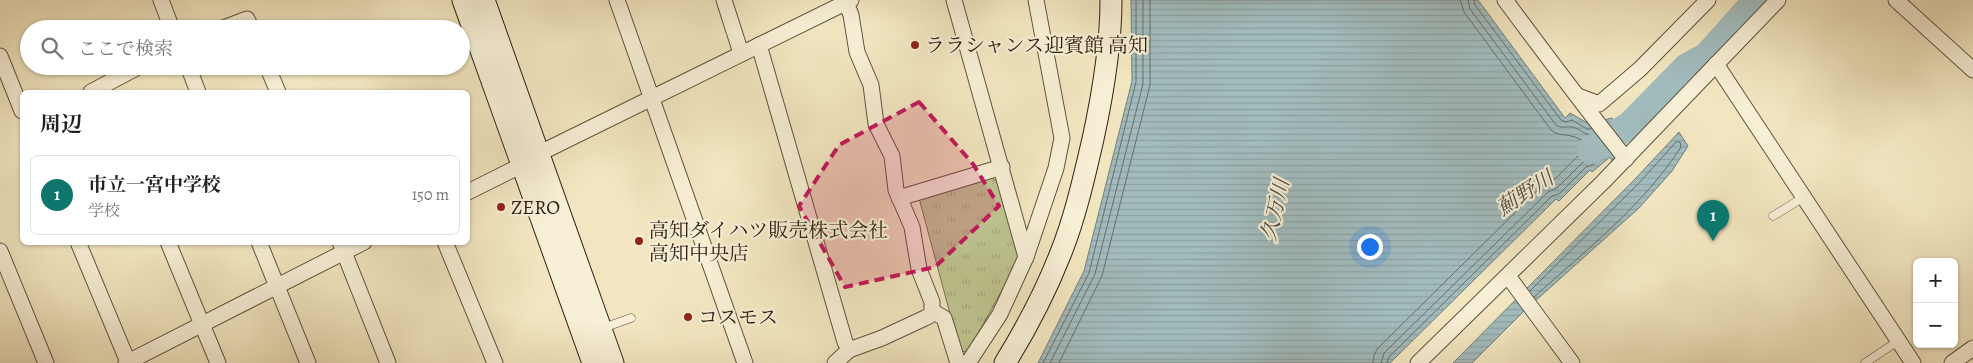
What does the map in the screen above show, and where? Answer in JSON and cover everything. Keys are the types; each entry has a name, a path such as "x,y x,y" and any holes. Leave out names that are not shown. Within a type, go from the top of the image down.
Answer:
{"street":[{"path":"161,0 169,20"},
{"path":"463,0 601,328 613,363"},
{"path":"484,0 530,160 593,363"},
{"path":"617,0 745,363"},
{"path":"724,0 742,53"},
{"path":"954,0 1026,257"},
{"path":"968,363 1000,314 1026,257 1056,168 1062,138 1036,0"},
{"path":"1005,363 1038,305 1061,254 1083,183 1100,108 1111,26 1111,0"},
{"path":"1505,0 1556,71 1578,96 1626,159"},
{"path":"1578,96 1599,104 1640,69 1708,0"},
{"path":"1418,363 1626,159 1778,0"},
{"path":"1896,0 1973,70"},
{"path":"470,191 848,1 857,52 871,85 876,124 892,156 894,182 898,198 912,227 919,268 930,295 932,311 930,316 882,338 849,350 835,363"},
{"path":"759,45 845,342 849,350"},
{"path":"0,56 20,106"},
{"path":"1716,64 1913,363"},
{"path":"100,90 125,75"},
{"path":"191,75 197,90"},
{"path":"271,75 277,90"},
{"path":"898,198 1002,167"},
{"path":"79,245 127,362 153,357 202,324 276,286 342,248 388,363"},
{"path":"169,245 218,363"},
{"path":"260,245 308,363"},
{"path":"446,245 495,363"},
{"path":"0,251 46,363"},
{"path":"1508,276 1572,363"},
{"path":"932,311 944,318 958,363"},
{"path":"1952,363 1973,348"}],"lane":[{"path":"1773,216 1804,197"},
{"path":"601,328 631,318"},
{"path":"1865,363 1898,341"}],"highlighted area":[{"path":"919,102 973,164 999,206 935,267 845,287 799,206 839,145"}],"green space":[{"path":"992,178 998,182 1018,254 1018,261 968,352 960,351 919,198"}],"water":[{"name":"久万川","path":"1131,0 1478,0 1565,118 1570,113 1589,124 1612,118 1628,138 1612,161 1610,157 1592,172 1590,170 1559,201 1556,199 1390,363 1038,363 1084,271 1132,81"},
{"path":"1679,132 1688,146 1672,171 1639,208 1524,311 1472,363 1453,363 1635,179"}],"waterway":[{"name":"薊野川","path":"1591,150 1630,125 1687,67 1707,56 1757,0"}],"place":[{"name":"ララシャンス迎賓館 高知","path":"915,45"},
{"name":"ZERO","path":"501,207"},
{"name":"高知ダイハツ販売株式会社 高知中央店","path":"639,241"},
{"name":"市立一宮中学校","path":"1713,241"},
{"name":"コスモス","path":"688,317"}]}
